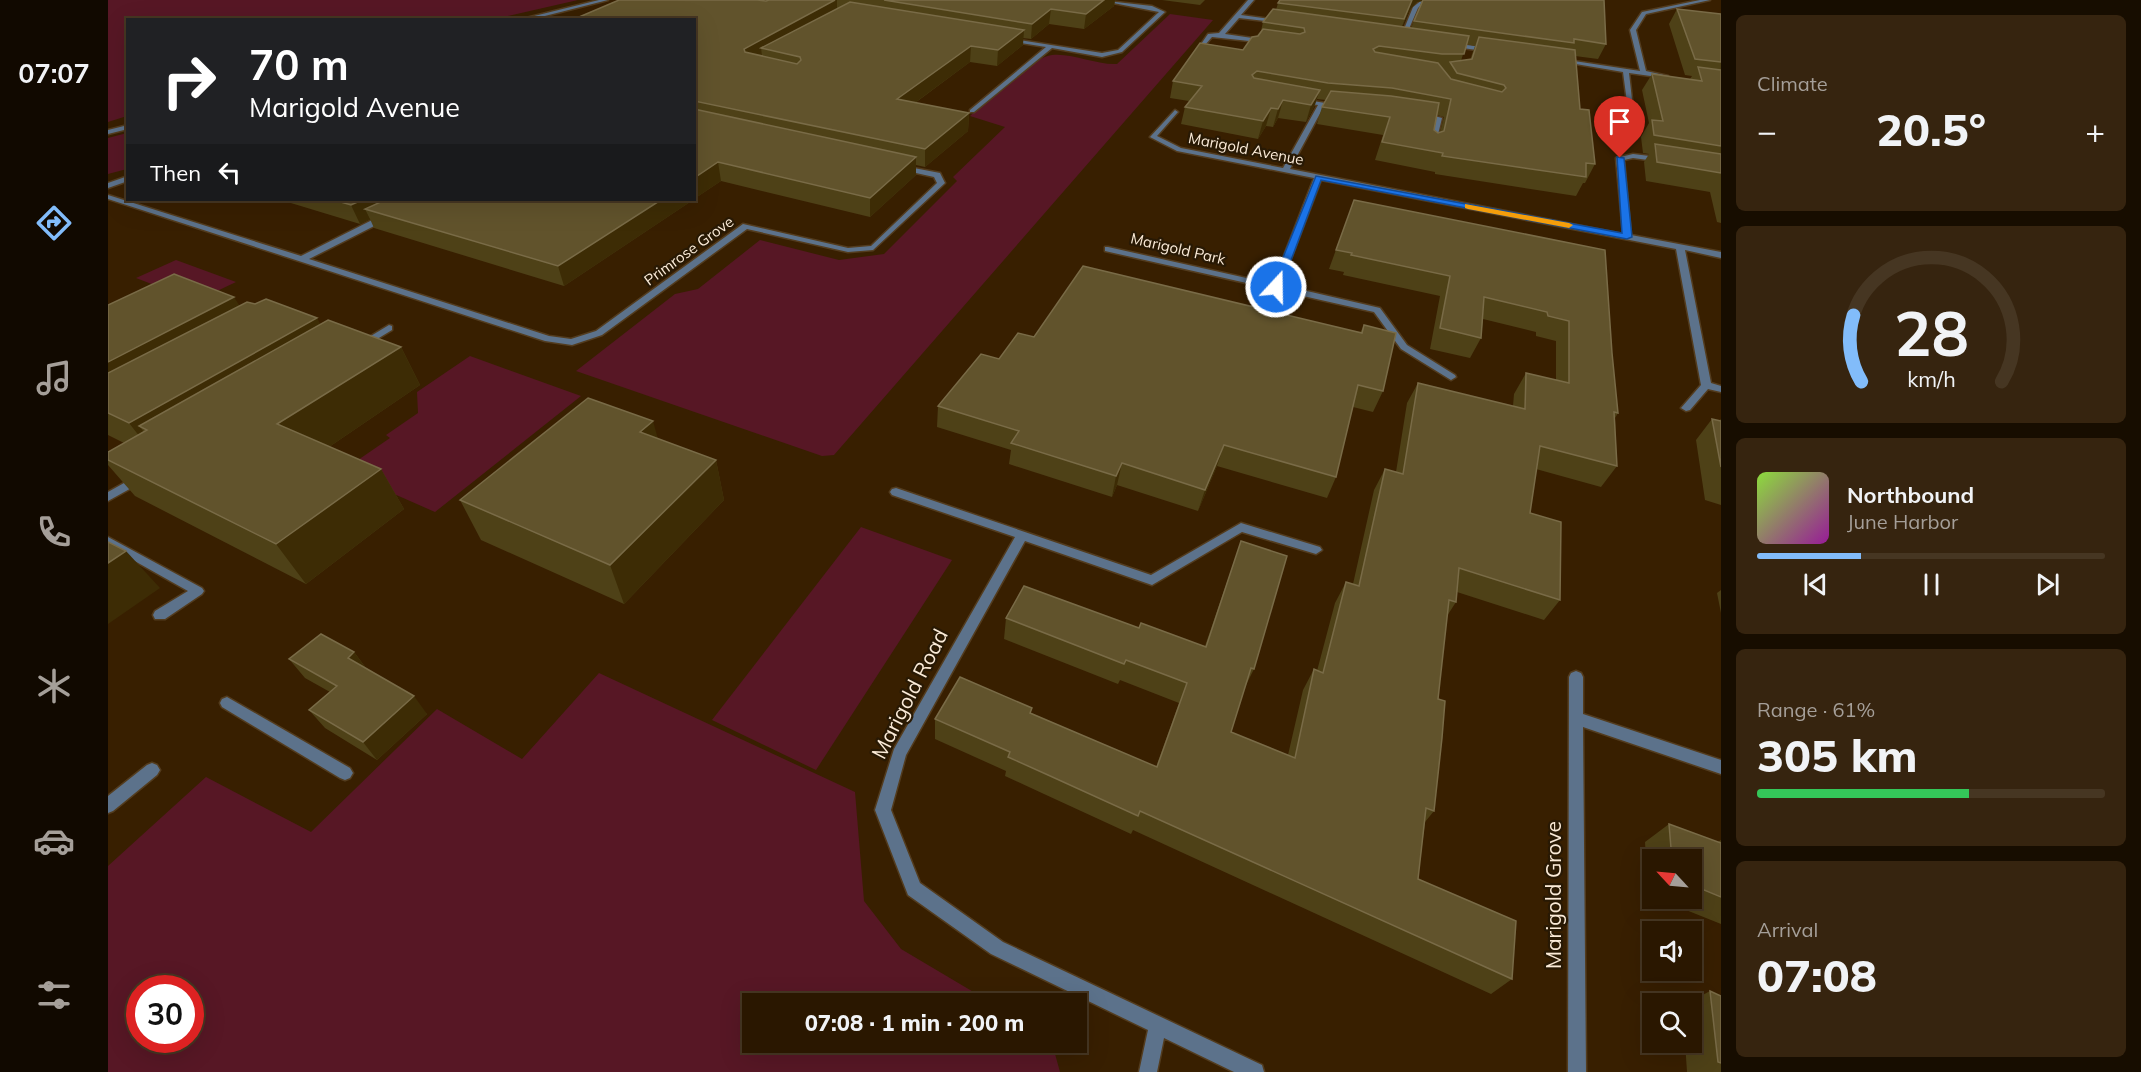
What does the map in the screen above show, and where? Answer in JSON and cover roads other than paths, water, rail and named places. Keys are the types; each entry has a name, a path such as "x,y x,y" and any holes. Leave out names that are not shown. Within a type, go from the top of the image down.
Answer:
{"street":[{"path":"529,18 605,0"},
{"path":"1004,39 1102,54 1120,51 1162,12 1152,8 1101,0"},
{"path":"1221,36 1251,0"},
{"path":"1402,38 1416,7 1422,2 1442,0"},
{"path":"1643,72 1634,30 1644,13 1710,1"},
{"path":"590,4 596,10"},
{"path":"1239,16 1287,22"},
{"path":"1219,48 1201,46 1210,35 1276,44"},
{"path":"1390,36 1411,39"},
{"path":"1250,49 1256,41"},
{"path":"1440,43 1492,51"},
{"path":"972,111 1051,46"},
{"path":"1467,56 1469,47"},
{"path":"1550,59 1676,77"},
{"path":"1626,70 1634,125"},
{"path":"1287,98 1353,107"},
{"path":"1285,171 1322,104"},
{"name":"Marigold Avenue","path":"1175,112 1154,137 1179,150 1721,255"},
{"path":"1418,114 1439,118 1432,147"},
{"path":"108,132 126,128"},
{"path":"1627,237 1620,158 1633,156 1677,163"},
{"name":"Primrose Grove","path":"108,197 548,339 572,342 599,333 746,226 848,250 873,248 941,183 937,175 891,164"},
{"path":"1276,287 1318,177"},
{"path":"108,186 126,179"},
{"path":"300,260 398,210"},
{"path":"1680,247 1706,385"},
{"name":"Marigold Park","path":"1108,249 1377,310 1404,347 1451,376"},
{"path":"349,352 389,328"},
{"path":"1706,385 1721,389"},
{"path":"1686,408 1706,385"},
{"path":"108,497 148,473"},
{"path":"896,492 1152,580 1241,527 1316,550"},
{"name":"Marigold Road","path":"1022,535 899,754 883,810 914,889 997,948 1256,1072"},
{"path":"108,541 198,591 159,615"},
{"name":"Marigold Grove","path":"1576,677 1577,1072"},
{"path":"227,703 345,773"},
{"path":"1576,718 1721,768"},
{"path":"108,806 152,770"},
{"path":"1148,1072 1158,1024"}]}
